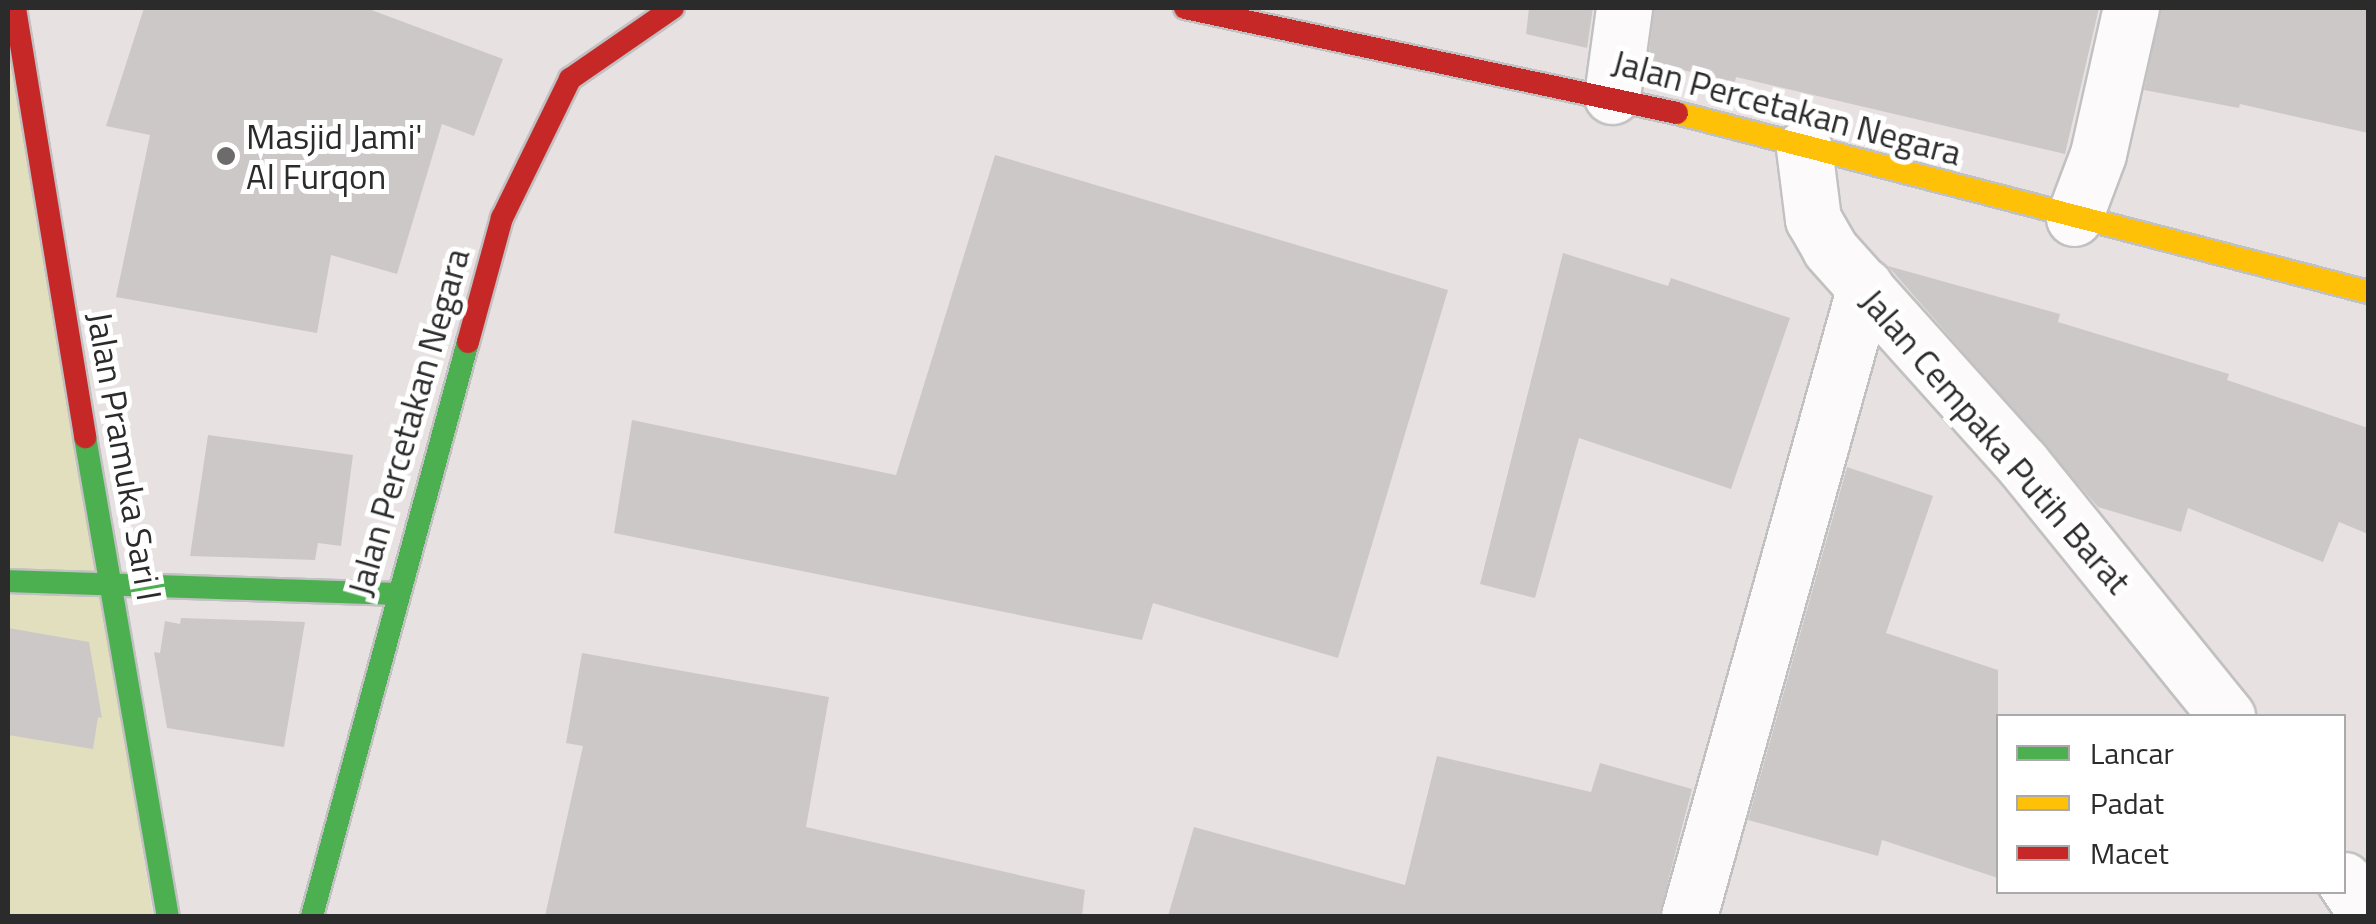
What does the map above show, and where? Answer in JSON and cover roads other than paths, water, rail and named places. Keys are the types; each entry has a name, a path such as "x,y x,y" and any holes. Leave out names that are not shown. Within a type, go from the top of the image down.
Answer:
{"main road":[{"name":"Jalan Pramuka Sari I","path":"15,8 41,184 168,916"},
{"name":"Jalan Percetakan Negara","path":"312,916 396,594 502,218 570,79 673,8"},
{"name":"Jalan Percetakan Negara","path":"1184,8 1612,96 2368,292"},
{"path":"19,581 396,594"}],"street":[{"path":"1612,96 1624,8"},
{"path":"2074,218 2098,154 2131,8"},
{"name":"Jalan Cempaka Putih Barat","path":"1804,148 1812,219 1830,248 2022,464 2225,714"},
{"path":"1689,916 1864,286"},
{"path":"2346,883 2368,916"}],"place":[{"name":"Masjid Jami' Al Furqon","path":"226,156"}]}
